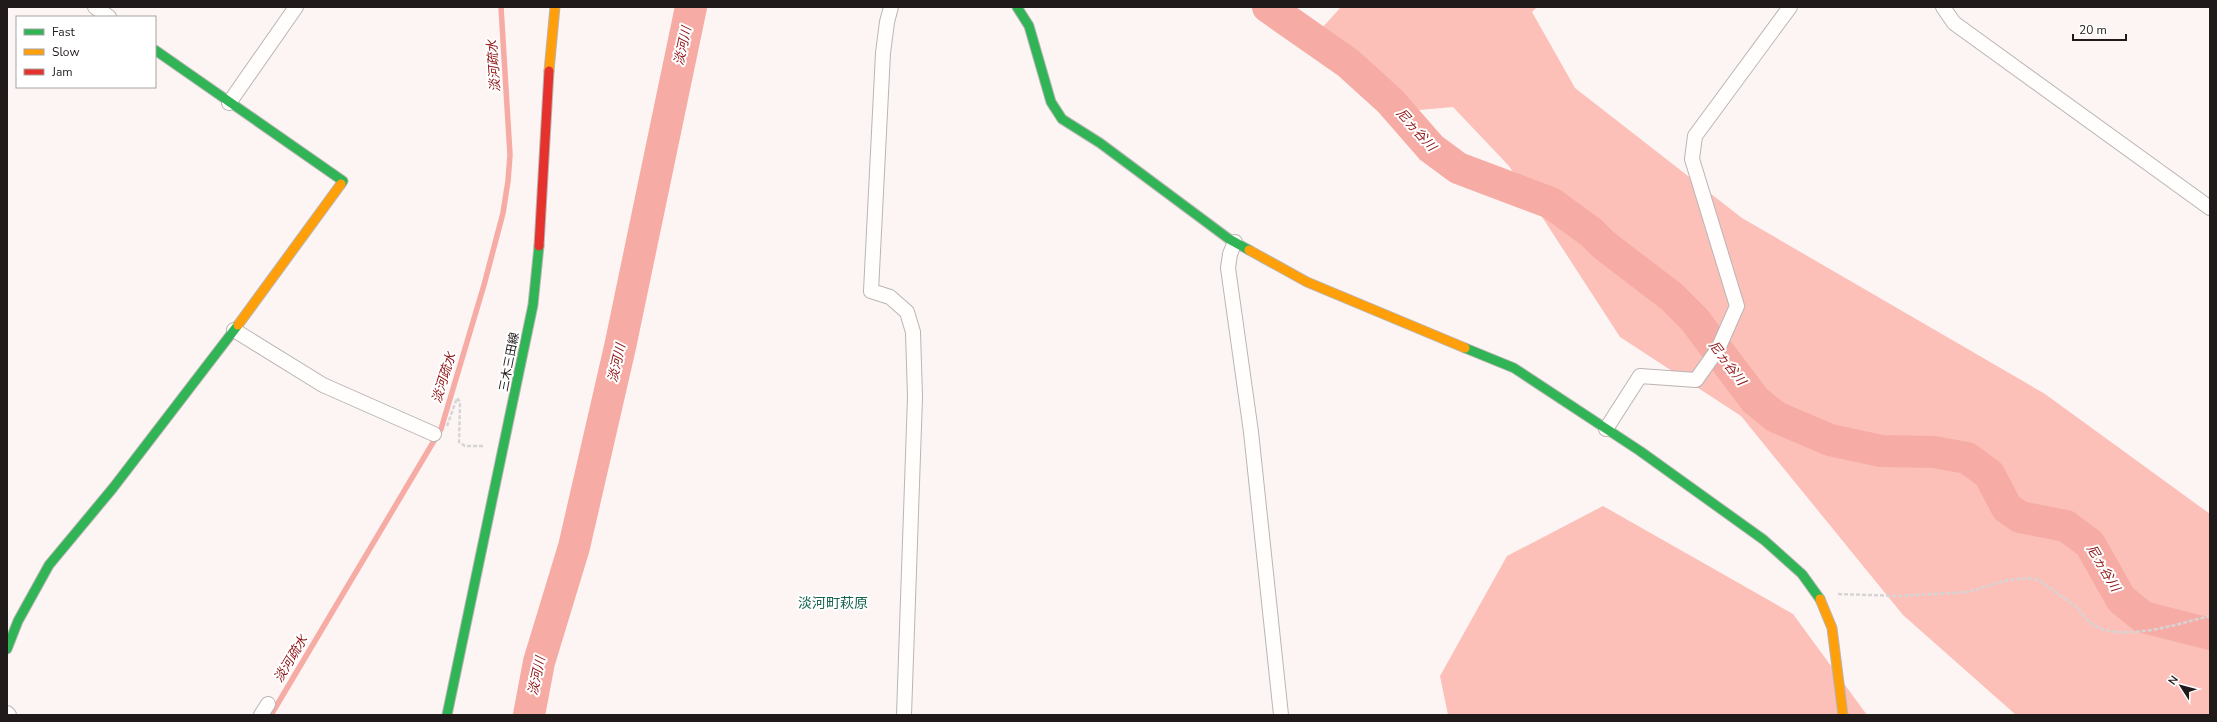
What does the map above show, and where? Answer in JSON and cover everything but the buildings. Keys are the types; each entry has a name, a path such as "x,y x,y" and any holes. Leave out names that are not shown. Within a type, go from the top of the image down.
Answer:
{"street":[{"path":"95,7 108,16"},
{"path":"229,103 296,7"},
{"name":"三木三田線","path":"447,715 504,448 534,291 540,236 550,42 554,7"},
{"path":"891,7 887,22 883,53 871,291 890,297 907,312 913,332 915,397 904,715"},
{"path":"1017,7 1030,26 1051,102 1062,119 1100,143 1235,242 1317,287 1514,368 1606,429 1764,540 1802,574 1817,593 1832,628 1843,715"},
{"path":"1606,429 1640,376 1696,380 1718,349 1737,306 1692,158 1695,136 1790,7"},
{"path":"1943,7 1954,23 2210,208"},
{"path":"7,649 12,618 49,565 244,335 343,182 156,51"},
{"path":"1235,242 1230,254 1228,268 1251,432 1281,715"},
{"path":"244,335 324,385 440,433"}],"path":[{"path":"440,433 457,398 460,402 458,434 461,444 468,446 504,448"},
{"path":"1817,593 1900,596 1968,592 2008,580 2028,578 2039,580 2079,609 2082,616 2100,628 2127,634 2210,616"}],"shaded area":[{"path":"1341,7 1537,7 1532,12 1575,88 1742,218 2045,394 2210,514 2210,715 2016,715 1903,615 1741,416 1620,337 1509,166 1453,107 1386,113 1321,29"},
{"path":"1603,506 1793,614 1867,715 1448,715 1440,676 1507,556"}],"waterway":[{"name":"淡河疏水","path":"271,715 441,429 484,285 503,213 508,181 510,155 501,7"},
{"name":"淡河川","path":"529,715 539,662 574,547 620,347 691,7"},
{"name":"尼ヵ谷川","path":"1268,7 1348,63 1390,101 1431,148 1458,168 1551,203 1592,233 1604,245 1672,297 1694,319 1755,400 1776,417 1830,440 1881,451 1934,452 1967,458 1989,474 2007,508 2020,517 2066,526 2090,544 2121,599 2143,617 2210,634"}],"traffic: fast":[{"path":"1017,7 1029,26 1051,102 1062,119 1100,143 1229,239 1249,250"},
{"path":"156,51 343,181 341,184"},
{"path":"447,715 533,305 539,246"},
{"path":"7,649 18,621 49,565 113,488 238,325"},
{"path":"1465,348 1514,368 1640,451 1764,540 1802,574 1820,599"}],"traffic: slow":[{"path":"549,71 555,7"},
{"path":"238,325 341,184"},
{"path":"1249,250 1307,282 1465,348"},
{"path":"1820,599 1832,628 1843,715"}],"traffic: jam":[{"path":"539,246 549,71"}],"district":[{"name":"淡河町萩原","path":"833,603"}]}
